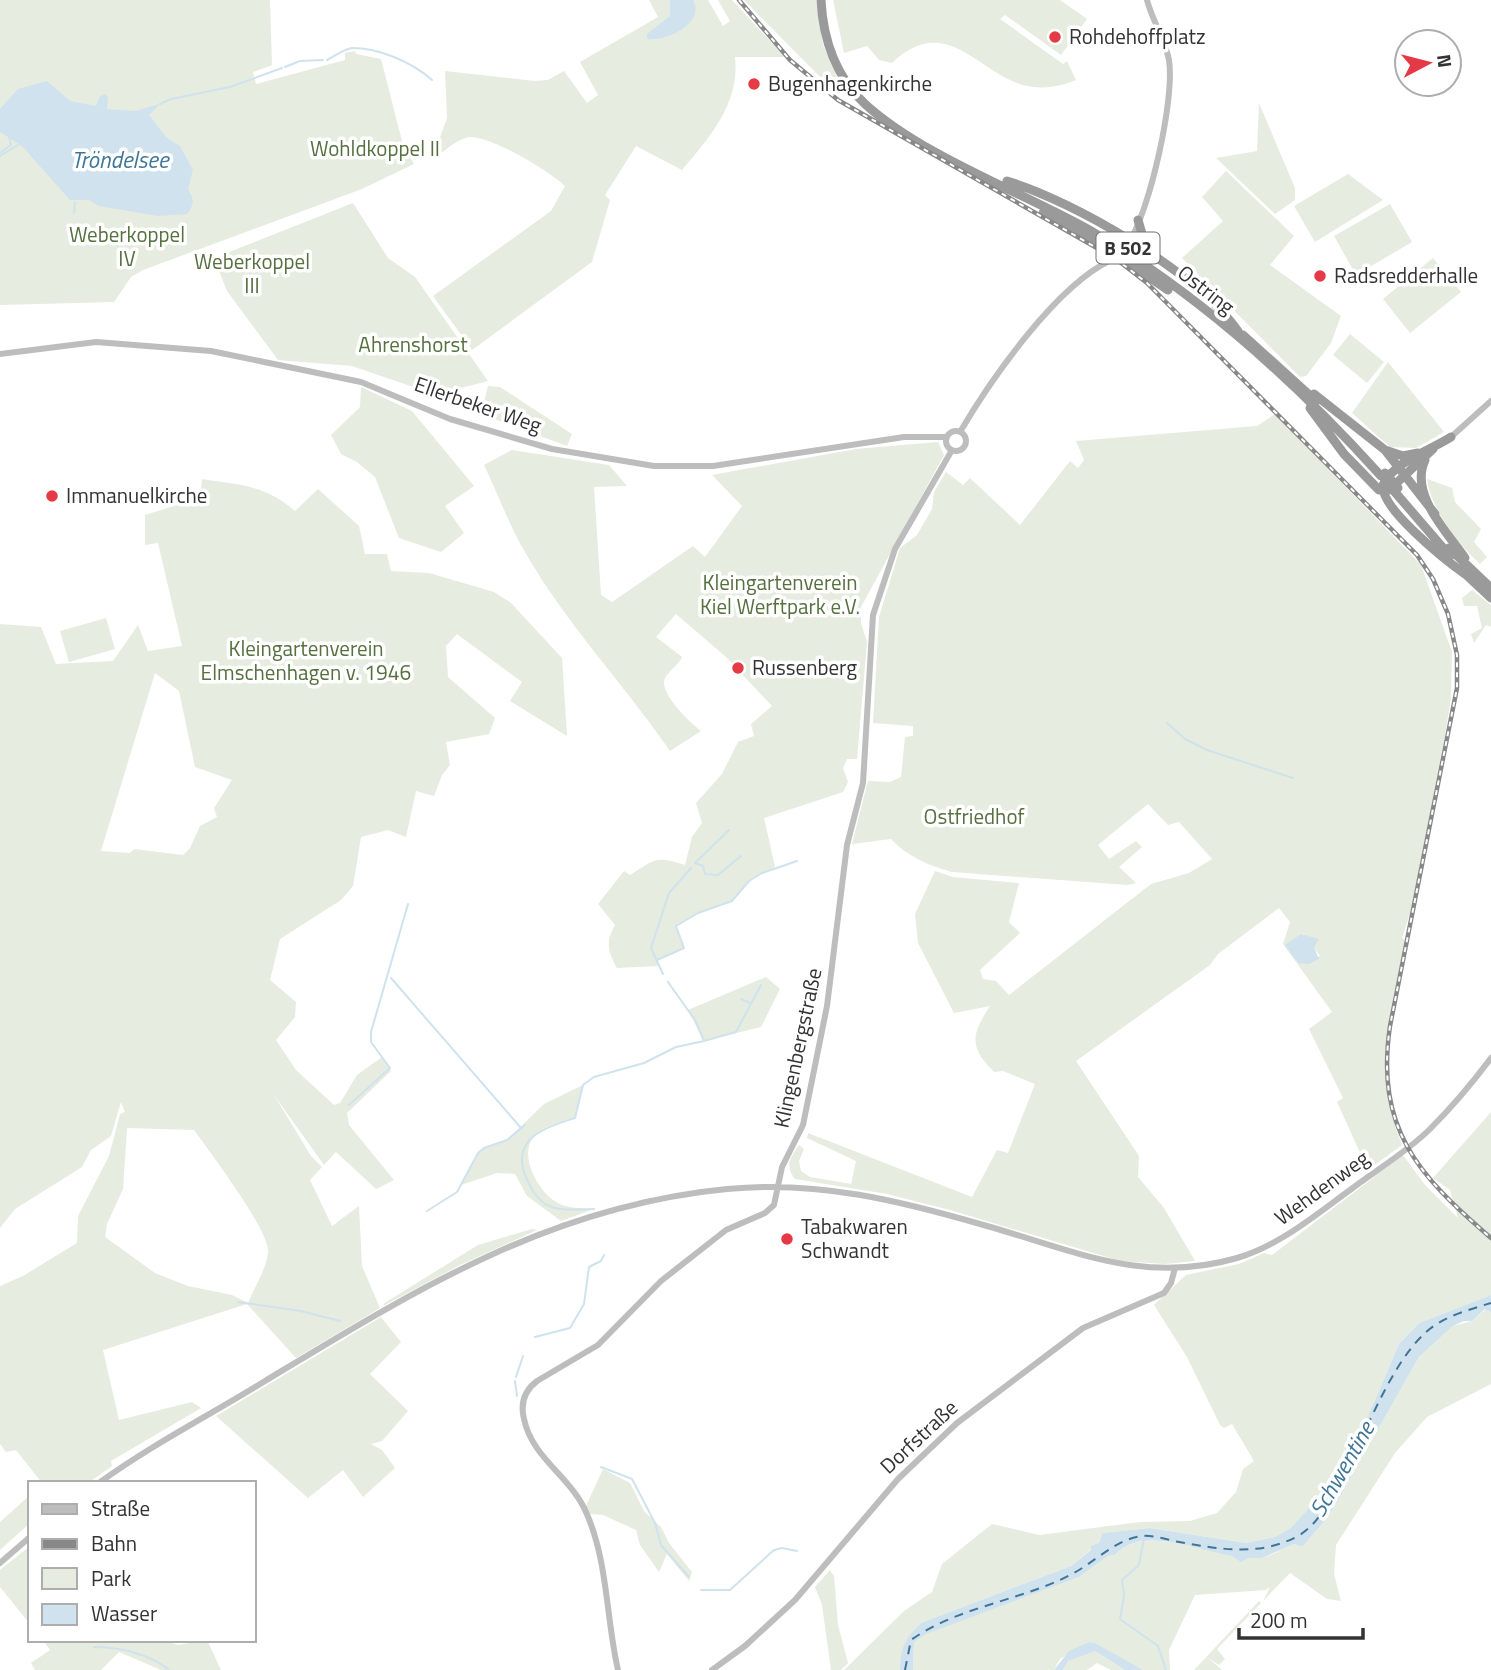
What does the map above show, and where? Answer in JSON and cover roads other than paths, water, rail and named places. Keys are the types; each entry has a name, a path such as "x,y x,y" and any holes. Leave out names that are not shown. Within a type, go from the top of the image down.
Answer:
{"highway":[{"name":"Ostring","path":"821,0 831,53 858,97 901,131 1008,184"},
{"name":"Ostring","path":"826,0 836,51 854,83 869,100 918,134 1128,254 1235,333 1296,382 1383,475 1491,598"},
{"path":"1008,184 1057,200 1150,255 1204,294 1235,333"},
{"path":"1008,184 1026,203 1113,254 1235,333"},
{"path":"1137,223 1141,239 1150,255"},
{"name":"Ostring","path":"1235,333 1383,475"},
{"path":"1296,382 1343,415 1385,450 1435,514"},
{"path":"1301,395 1344,454 1369,483 1382,491"},
{"path":"1451,437 1402,473 1386,480 1382,491 1385,501 1406,523 1468,571"},
{"path":"1385,450 1403,456 1423,456"},
{"path":"1423,456 1420,481 1435,514 1468,571"},
{"name":"Ostring","path":"1468,571 1491,588"}],"street":[{"path":"960,432 1033,328 1126,241 1137,223 1156,161 1170,71 1168,54 1147,0"},
{"name":"Ellerbeker Weg","path":"0,354 96,342 218,352 360,382 450,419 552,449 654,466 713,466 904,437 947,437"},
{"path":"1451,437 1491,401"},
{"path":"953,432 960,432 965,439 965,445 957,451 952,450 947,445 947,437 953,432"},
{"name":"Klingenbergstraße","path":"618,1670 607,1594 589,1521 578,1499 530,1438 523,1409 525,1392 537,1381 598,1346 660,1281 726,1230 769,1210 778,1196 782,1167 803,1125 827,1006 847,845 863,783 873,615 895,549 952,450"},
{"name":"Wehdenweg","path":"102,1481 412,1292 517,1241 578,1219 639,1203 716,1190 779,1186 881,1197 1091,1259 1133,1268 1175,1268 1238,1257 1276,1242 1303,1225 1429,1130 1491,1058"},
{"name":"Dorfstraße","path":"712,1670 745,1646 795,1600 898,1479 957,1423 1069,1338 1101,1319 1164,1293 1171,1283 1175,1268"},
{"path":"0,1563 28,1539"}],"water":[{"path":"670,0 693,0 696,8 694,16 673,34 647,39 647,34 670,16"},
{"name":"Tröndelsee","path":"47,81 70,101 96,106 100,96 105,94 108,97 107,109 135,111 160,104 149,115 167,138 180,146 193,170 188,189 192,204 187,214 158,216 99,206 89,200 70,200 22,146 0,132 0,109 18,89"},
{"path":"1301,934 1319,939 1314,947 1319,959 1309,964 1298,963 1285,945"},
{"name":"Schwentine","path":"1491,1295 1491,1312 1485,1309 1472,1321 1453,1326 1419,1357 1329,1516 1302,1547 1294,1544 1262,1558 1248,1558 1241,1562 1232,1556 1187,1545 1139,1542 1108,1556 1079,1577 926,1634 914,1642 913,1670 900,1670 905,1643 923,1622 1071,1566 1091,1550 1091,1546 1099,1543 1102,1533 1150,1528 1246,1543 1275,1537 1291,1528 1322,1494 1368,1416 1399,1344 1419,1323"},
{"path":"1089,1642 1143,1670 1125,1670 1095,1651 1068,1661 1063,1670 1054,1670 1069,1651"}],"waterway":[{"path":"327,60 352,48 373,50 405,62 432,80"},
{"path":"285,67 300,61 323,60"},
{"path":"160,104 171,99 230,87 282,68"},
{"path":"0,153 11,145 9,137"},
{"path":"0,156 18,145"},
{"path":"74,213 75,202"},
{"path":"1167,723 1185,739 1207,750 1293,778"},
{"path":"729,830 695,863 703,866 705,874 718,875 741,856"},
{"path":"657,960 684,948 676,926 698,913 732,901 749,881 762,873 797,861"},
{"path":"663,974 651,948 669,893 691,868"},
{"path":"349,1105 390,1068 371,1042 371,1032 408,904"},
{"path":"391,978 521,1128"},
{"path":"594,1209 562,1209 550,1207 541,1201 532,1190 524,1172 523,1150 535,1135 575,1118 583,1085 594,1077 644,1063 676,1047 704,1041 695,1020 668,982"},
{"path":"704,1041 736,1032 761,985"},
{"path":"741,999 750,1003"},
{"path":"427,1211 457,1192 478,1153 484,1148 507,1140 525,1125"},
{"path":"535,1337 570,1328 584,1304 589,1267 601,1261 604,1255"},
{"path":"238,1302 301,1311 340,1321"},
{"path":"516,1377 523,1356"},
{"path":"515,1381 517,1396"},
{"path":"601,1467 632,1479 655,1523 661,1545 689,1577"},
{"path":"1144,1538 1139,1565 1122,1580 1124,1595 1120,1619 1158,1646 1166,1670"},
{"path":"701,1590 730,1590 774,1550 782,1548 797,1551"},
{"path":"94,1647 134,1652 169,1670"}],"railway":[{"path":"739,0 790,60 838,100 1116,259 1147,283 1417,555 1433,579 1448,614 1457,655 1457,688 1390,1026 1387,1062 1389,1094 1396,1122 1423,1170 1442,1193 1491,1238"}],"place":[{"name":"Rohdehoffplatz","path":"1055,37"},
{"name":"Bugenhagenkirche","path":"754,84"},
{"name":"Radsredderhalle","path":"1320,276"},
{"name":"Immanuelkirche","path":"52,496"},
{"name":"Russenberg","path":"738,668"},
{"name":"Tabakwaren Schwandt","path":"787,1239"}],"park label":[{"name":"Wohldkoppel II","path":"375,149"},
{"name":"Weberkoppel IV","path":"127,247"},
{"name":"Weberkoppel III","path":"252,274"},
{"name":"Ahrenshorst","path":"413,345"},
{"name":"Kleingartenverein Kiel Werftpark e.V.","path":"780,595"},
{"name":"Kleingartenverein Elmschenhagen v. 1946","path":"306,661"},
{"name":"Ostfriedhof","path":"974,817"}]}
